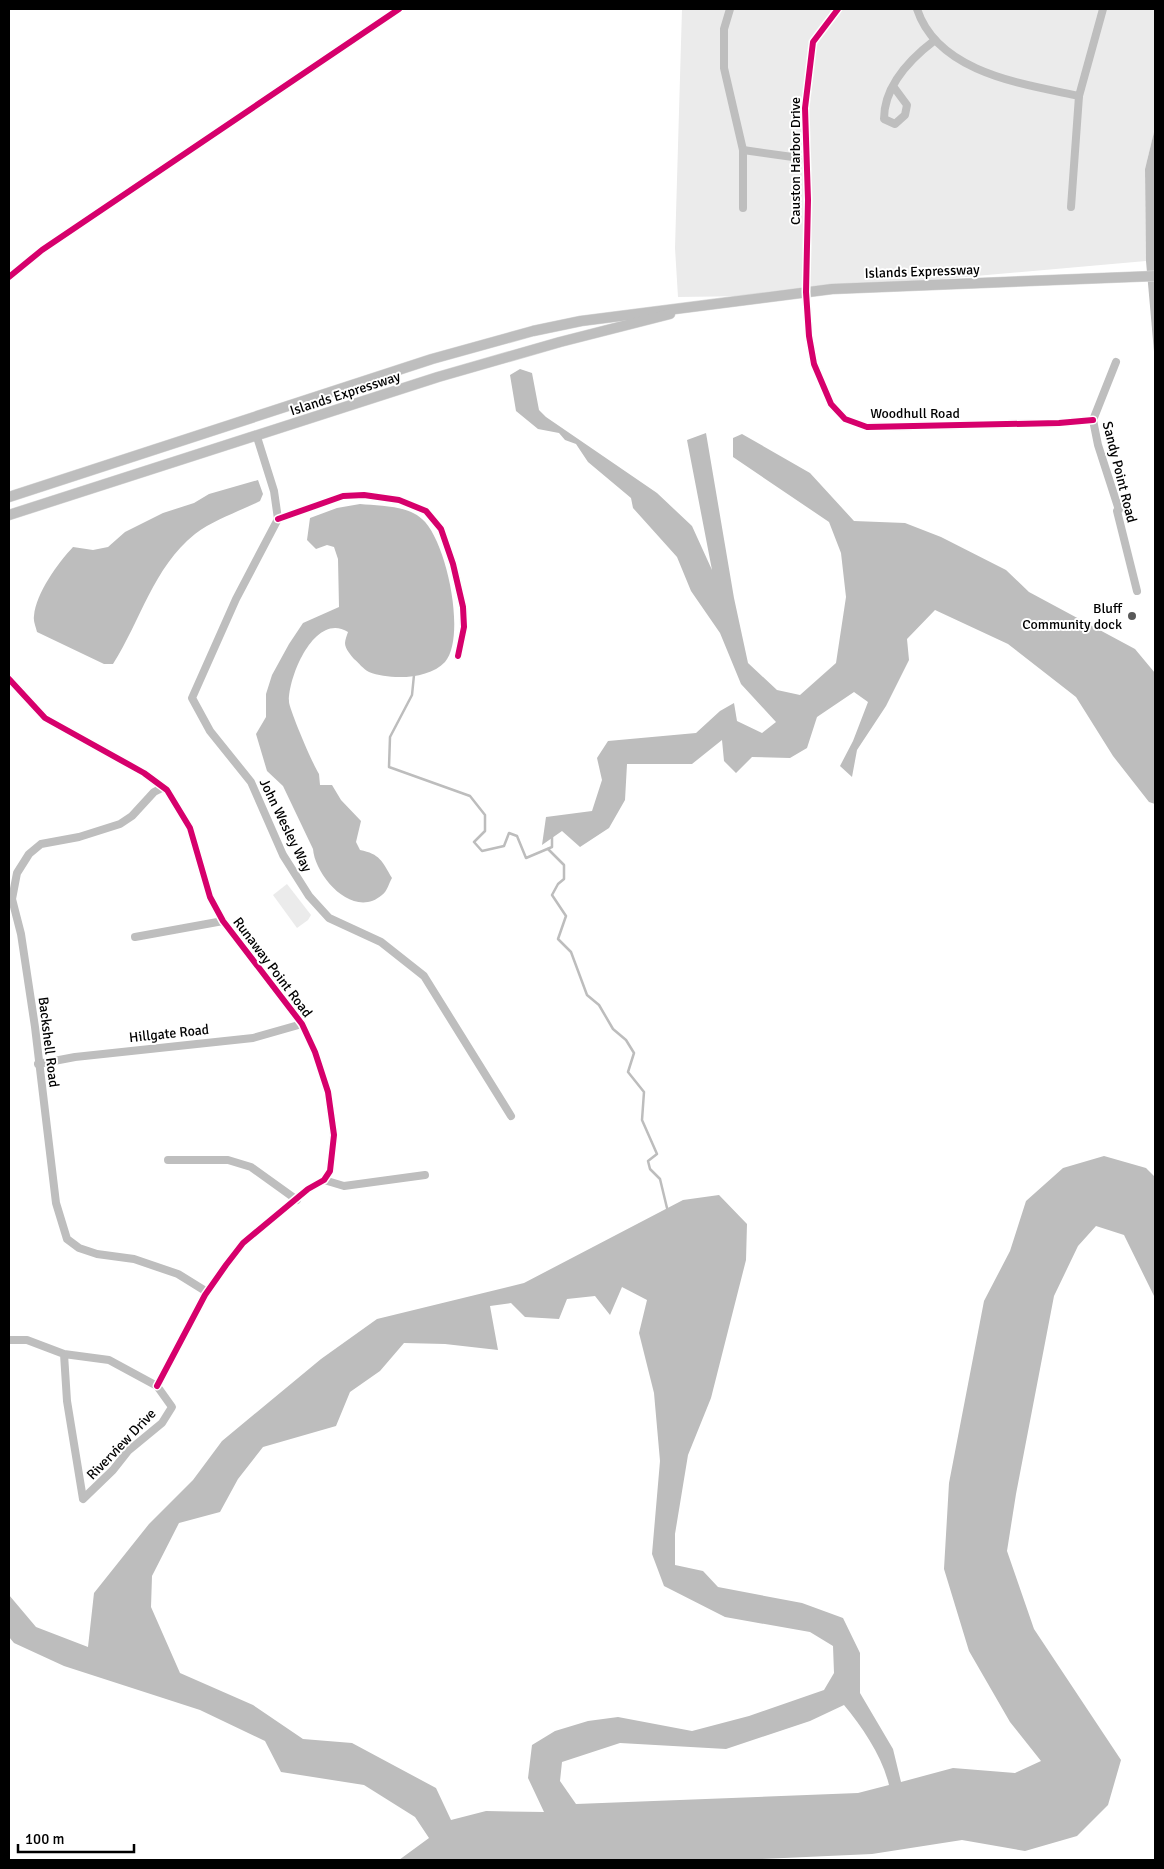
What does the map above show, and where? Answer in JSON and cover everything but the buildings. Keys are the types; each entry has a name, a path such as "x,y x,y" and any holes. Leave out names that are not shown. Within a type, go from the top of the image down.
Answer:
{"main road":[{"name":"Islands Expressway","path":"9,497 432,360 581,321 806,292 938,283 1155,276"},
{"name":"Islands Expressway","path":"9,515 438,377 692,307"}],"street":[{"path":"9,276 42,250 399,9"},
{"path":"730,9 724,29 724,68 743,150 743,208"},
{"name":"Causton Harbor Drive","path":"806,292 807,159 805,108 813,42 838,9"},
{"path":"917,9 935,40 970,65 990,75 1079,96"},
{"path":"1071,206 1079,96 1103,9"},
{"path":"893,86 908,105 905,115 895,124 884,120 884,104 893,86 914,56 935,40"},
{"path":"743,150 807,159"},
{"name":"Woodhull Road","path":"806,292 808,336 814,364 831,404 845,419 867,427 1093,420"},
{"name":"Sandy Point Road","path":"1116,362 1093,420 1098,445 1118,510 1137,591"},
{"path":"256,437 274,491 278,519 343,496 364,495 399,500 426,511 440,529 457,581 464,627 458,656"},
{"name":"John Wesley Way","path":"278,519 236,599 192,698 210,730 251,782 283,855 309,896 329,918 381,942 424,976 511,1116"},
{"name":"Runaway Point Road","path":"9,679 44,718 144,773 162,788 178,806 190,828 207,891 223,922 302,1024 318,1061 332,1112 330,1171 324,1180"},
{"name":"Backshell Road","path":"162,788 154,792 132,816 120,824 80,837 41,844 29,854 16,873 12,900 21,934 35,1026 38,1064 51,1148 56,1203 60,1222 67,1239 79,1248 97,1254 134,1259 178,1274 206,1292"},
{"path":"135,937 223,922"},
{"name":"Hillgate Road","path":"38,1064 70,1057 253,1038 302,1024"},
{"path":"168,1160 228,1160 251,1167 297,1200"},
{"path":"157,1386 206,1292 244,1243 308,1189 324,1180 344,1186 425,1174"},
{"name":"Riverview Drive","path":"9,1340 20,1338 34,1341 64,1354 108,1360 157,1386 172,1407 162,1423 128,1451 113,1470 83,1499 67,1402 64,1354"}],"shaded area":[{"path":"682,9 1155,9 1155,128 1145,169 1146,261 751,296 678,297 675,248"},
{"path":"1155,128 1155,363 1146,261 1145,169"},
{"path":"520,369 532,373 539,410 546,417 657,493 692,526 712,570 687,440 706,433 734,598 748,663 777,690 800,695 836,663 846,597 841,553 829,522 733,457 733,438 742,434 810,473 854,521 905,523 941,537 1006,570 1029,592 1135,649 1155,673 1155,804 1149,802 1113,756 1076,697 1008,644 935,610 907,639 909,660 886,706 857,750 852,777 840,766 853,741 868,702 854,692 817,717 807,748 790,758 752,757 736,773 724,761 722,740 692,764 627,764 625,800 609,828 580,847 562,831 542,845 546,817 592,811 602,780 597,758 608,741 696,733 720,711 734,703 737,721 762,733 776,722 741,684 720,633 691,591 677,557 633,508 631,498 588,462 576,444 565,440 559,433 538,429 516,411 510,375"},
{"path":"258,480 263,494 260,501 219,520 195,534 168,562 113,664 104,664 37,632 34,618 43,588 73,547 93,550 108,547 125,532 163,513 194,503 209,494"},
{"path":"360,504 392,507 409,511 422,519 431,530 446,566 451,588 454,632 451,649 445,662 438,668 419,675 398,677 378,675 363,668 348,652 345,642 348,632 336,628 325,631 315,638 306,650 293,678 289,702 302,738 319,774 320,785 332,785 341,800 361,821 356,842 360,850 380,859 392,878 384,894 371,901 359,902 348,899 337,891 321,871 315,860 313,849 283,786 267,771 256,734 266,717 266,694 272,675 289,644 303,623 339,607 338,559 334,547 327,545 316,549 307,540 310,518 337,508"},
{"path":"287,884 311,915 308,920 297,928 273,895"},
{"path":"1104,1156 1146,1168 1155,1177 1155,1298 1124,1235 1096,1226 1078,1246 1054,1296 1007,1551 1034,1629 1121,1760 1108,1805 1077,1836 1025,1851 962,1840 872,1854 740,1860 399,1860 429,1838 415,1817 364,1785 281,1772 265,1741 200,1710 64,1666 14,1643 9,1637 9,1595 36,1627 88,1647 94,1593 149,1524 193,1480 222,1441 321,1359 377,1319 524,1283 683,1200 719,1195 747,1224 746,1260 711,1398 688,1455 675,1534 675,1565 703,1571 718,1587 802,1603 843,1618 860,1653 860,1693 893,1749 901,1782 953,1768 1015,1773 1041,1761 1010,1722 969,1651 944,1569 949,1483 984,1301 1010,1251 1026,1201 1063,1168","holes":["622,1287 647,1300 639,1333 654,1393 660,1461 652,1554 664,1586 725,1617 810,1632 833,1646 834,1673 824,1690 749,1716 692,1731 618,1717 588,1721 555,1731 532,1745 528,1778 544,1812 486,1811 451,1820 436,1788 352,1743 303,1739 253,1705 180,1673 151,1607 152,1576 179,1523 220,1512 238,1479 263,1447 336,1426 350,1392 380,1371 404,1343 445,1344 498,1350 490,1306 511,1303 525,1317 559,1319 567,1299 595,1296 610,1315","844,1705 871,1743 882,1764 889,1785 858,1793 576,1804 560,1781 562,1762 620,1743 726,1749 810,1721"]}],"waterway":[{"path":"414,675 412,695 390,737 389,767 470,796 485,815 485,831 474,842 482,851 504,846 509,833 517,836 526,858 552,847 552,837"},
{"path":"548,849 564,865 564,879 558,884 552,895 566,916 558,939 571,952 587,995 599,1005 613,1029 626,1040 634,1053 628,1072 644,1092 642,1120 657,1154 648,1161 650,1169 660,1179 667,1208"}],"cycle path":[{"path":"9,277 42,250 399,9"},
{"path":"838,9 813,42 805,108 808,200 806,292 809,336 814,364 831,404 845,419 867,427 1059,423 1093,420"},
{"path":"278,519 343,496 364,495 399,500 426,511 441,529 453,564 463,607 464,627 458,656"},
{"path":"9,679 45,718 144,773 167,790 190,828 210,897 223,921 302,1024 315,1052 328,1092 334,1135 330,1171 324,1180 308,1189 243,1243 205,1295 157,1386"}],"place":[{"name":"Bluff Community dock","path":"1132,616"}]}
